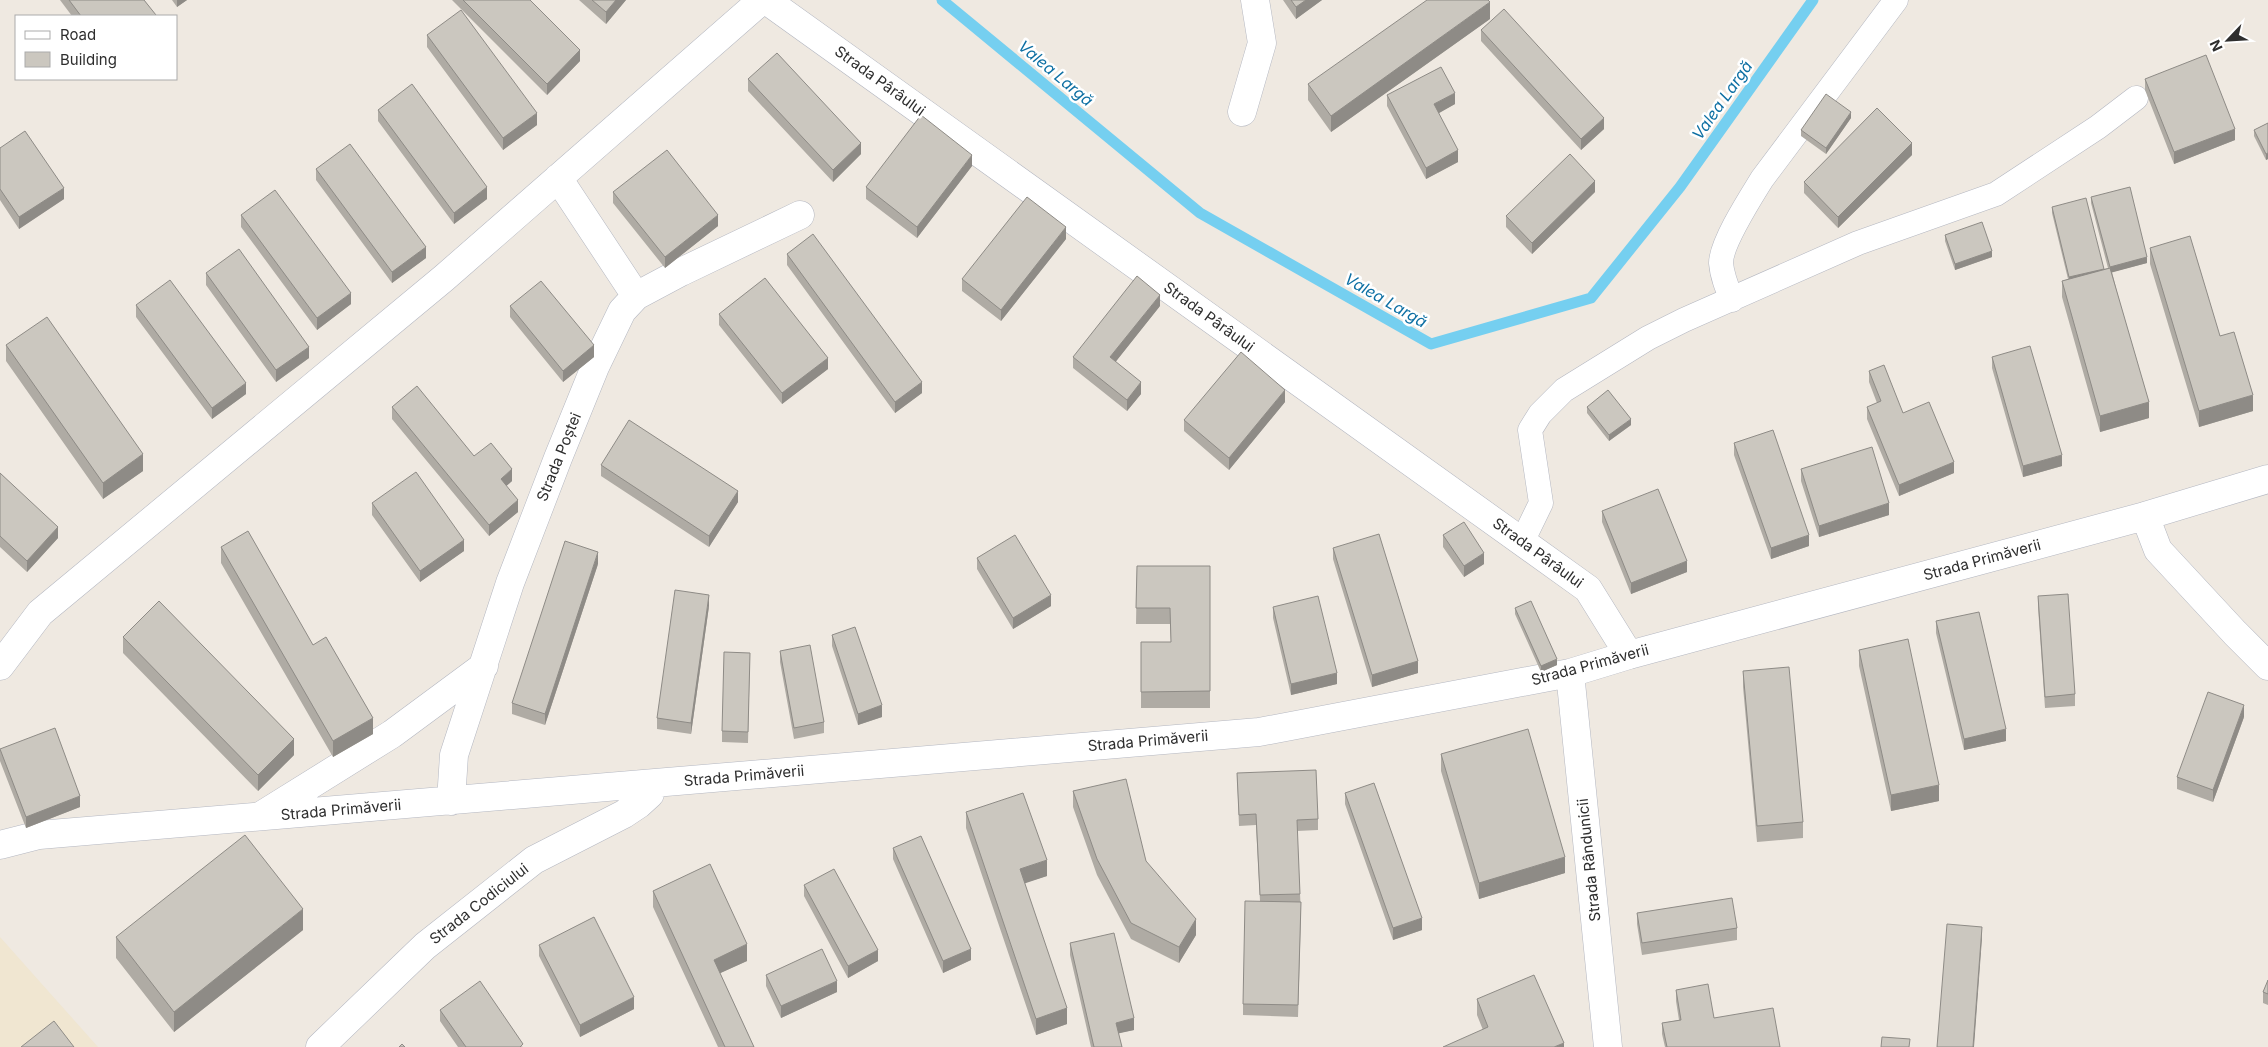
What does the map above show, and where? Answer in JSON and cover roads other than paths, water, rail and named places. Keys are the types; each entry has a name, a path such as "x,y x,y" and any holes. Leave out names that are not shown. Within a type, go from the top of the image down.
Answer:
{"street":[{"path":"0,666 40,614 436,284 762,0"},
{"name":"Strada Pârâului","path":"766,0 1588,589 1629,655"},
{"path":"1242,112 1262,44 1255,0"},
{"path":"558,178 636,296"},
{"name":"Strada Poștei","path":"451,801 454,755 510,583 588,386 622,311 636,296 800,215"},
{"name":"Strada Primăverii","path":"0,845 39,836 1259,732 1570,673 1629,655 2145,516 2268,479"},
{"path":"2145,516 2158,550 2268,666"},
{"path":"259,817 392,734 484,666"},
{"name":"Strada Rândunicii","path":"1570,673 1608,1047"},
{"name":"Strada Codiciului","path":"325,1045 432,940 534,860 624,814 639,804 650,794 652,784"}],"lane":[{"path":"1732,300 1723,275 1721,260 1743,211 1762,179 1896,0"},
{"path":"1522,542 1540,503 1530,430 1540,414 1564,390 1625,351 1684,320 1858,243 1996,194 2098,127 2136,98"}],"waterway":[{"name":"Valea Largă","path":"942,0 1200,213 1431,344 1591,298 1680,187 1813,0"}]}
